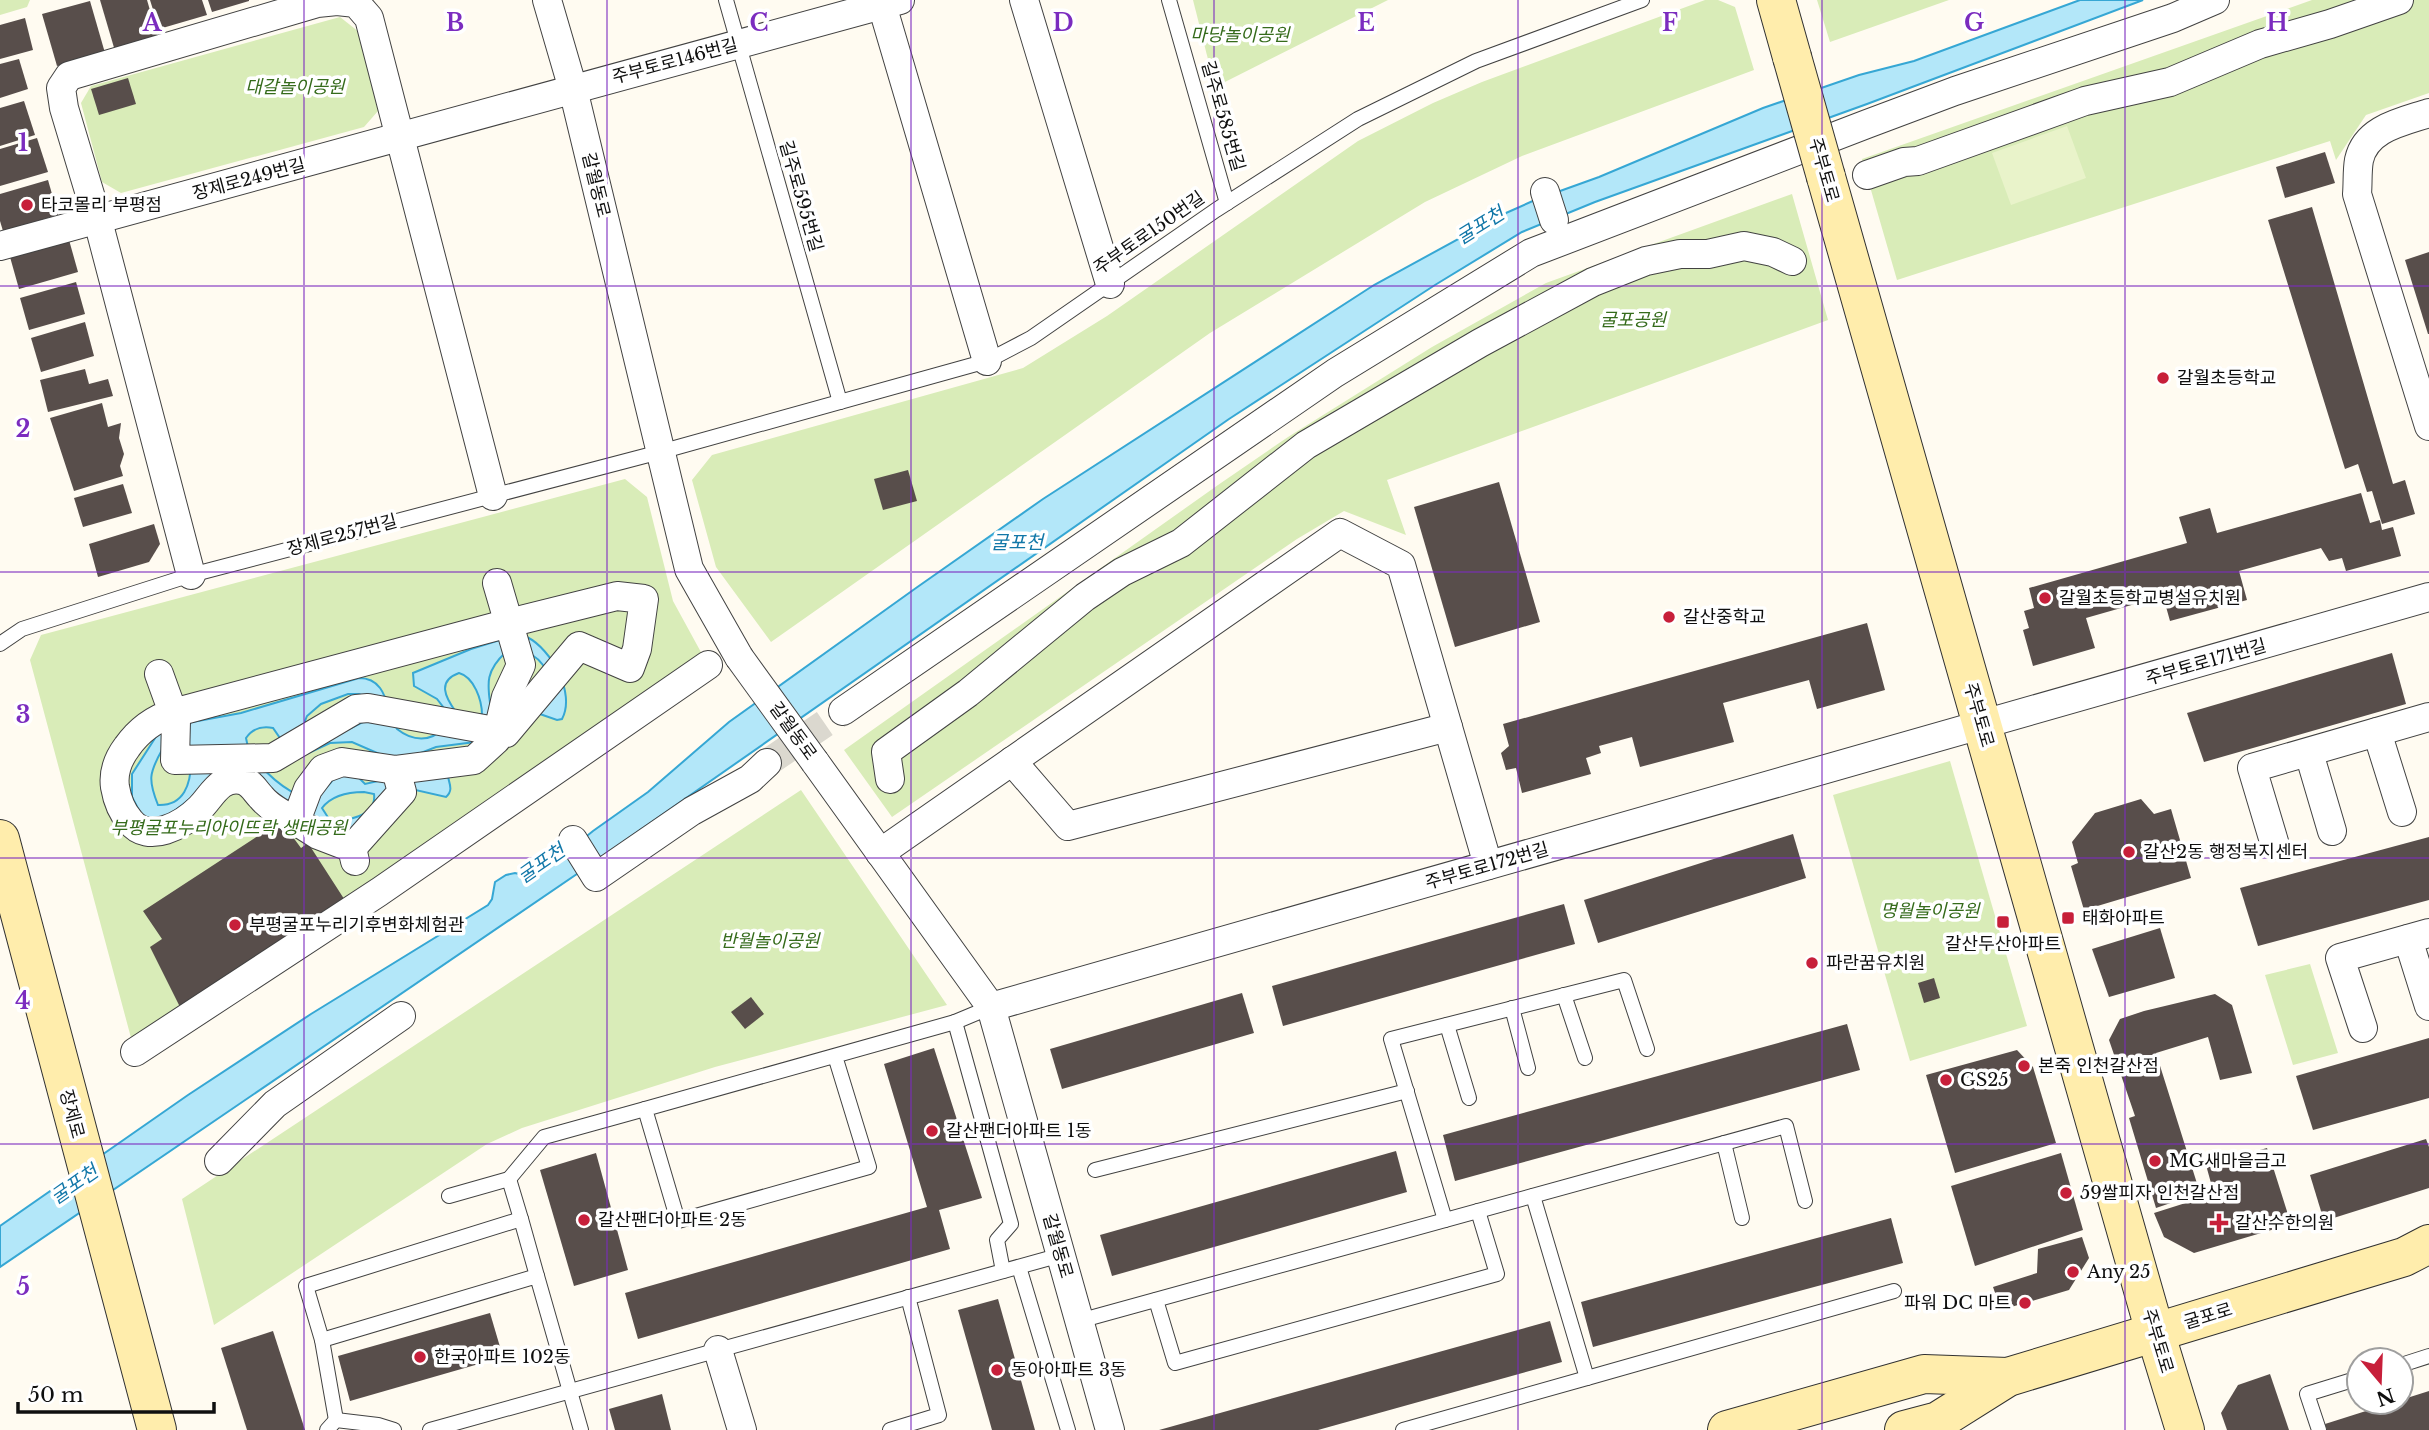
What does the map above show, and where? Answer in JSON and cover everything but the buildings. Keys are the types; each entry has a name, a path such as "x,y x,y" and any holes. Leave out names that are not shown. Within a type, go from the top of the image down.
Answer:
{"main road":[{"name":"주부토로","path":"1776,0 2185,1430"},
{"name":"장제로","path":"0,839 157,1430"},
{"name":"굴포로","path":"1904,1430 1938,1421 2008,1377 2422,1251"},
{"name":"굴포로","path":"1727,1430 1924,1374 2008,1377"}],"street":[{"name":"갈월동로","path":"547,0 573,89 689,569 740,657 991,1007 1110,1430"},
{"path":"1024,0 1110,284"},
{"path":"843,711 1335,373 1531,253 1888,116 2173,18 2215,0"},
{"path":"1867,175 1904,162 1917,161 2085,101 2170,82 2260,44 2399,0"},
{"name":"주부토로146번길","path":"573,89 891,2"},
{"path":"891,2 987,361"},
{"path":"191,575 98,221 64,108 61,88 69,76 317,3 356,3 369,18 494,496"},
{"name":"장제로249번길","path":"0,246 573,89"},
{"path":"2429,113 2380,130 2367,142 2360,159 2357,194 2429,426"},
{"path":"1545,192 1554,220"},
{"path":"890,779 886,752 968,693 1085,597 1122,572 1181,543 1307,445 1364,421 1480,343 1593,282 1646,261 1680,254 1708,254 1744,246 1773,252 1792,261"},
{"path":"880,853 1340,533 1401,565 1488,865"},
{"path":"474,727 506,696 521,665 497,583"},
{"path":"178,734 513,636 617,596 644,599 637,649 630,668 579,646 506,733 368,708 356,709 272,757 178,734 161,717 138,733 119,761 114,776 120,804 135,828 147,832 161,832 185,820 202,807 214,790 228,781 242,780 251,784 263,800 278,812 301,808"},
{"name":"주부토로171번길","path":"1982,725 2429,597"},
{"path":"135,1052 379,892 708,665"},
{"path":"159,674 178,734"},
{"path":"2275,845 2252,768 2429,717"},
{"name":"주부토로172번길","path":"991,1007 1982,725"},
{"path":"301,808 323,769 342,762 399,779 474,760 496,740 474,727"},
{"path":"1012,761 1068,826 1448,727"},
{"path":"2377,732 2402,812"},
{"path":"2309,753 2332,831"},
{"path":"573,840 596,877 692,811 750,779 767,763"},
{"path":"301,808 318,835 354,855 399,779"},
{"path":"2363,1028 2340,958 2419,936 2429,1006"},
{"path":"219,1161 275,1104 401,1016"},
{"path":"718,1350 742,1430"}],"lane":[{"name":"길주로595번길","path":"726,0 839,402"},
{"name":"길주로585번길","path":"1169,0 1227,203"},
{"name":"주부토로150번길","path":"660,452 987,361 1031,338 1227,203 1358,119 1476,61 1607,6 1642,0"},
{"name":"장제로257번길","path":"0,644 22,629 191,575 660,452"},
{"path":"1445,1220 1391,1039 1625,980 1647,1049"},
{"path":"1564,995 1585,1058"},
{"path":"449,1196 509,1179 544,1137 955,1022 991,1007"},
{"path":"1512,1009 1528,1068"},
{"path":"955,1022 1011,1224 998,1240 1003,1271"},
{"path":"1447,1025 1469,1098"},
{"path":"645,1109 678,1221 869,1167 835,1056"},
{"path":"1095,1170 1407,1091"},
{"path":"1079,1321 1787,1126 1805,1202"},
{"path":"1724,1143 1742,1218"},
{"path":"509,1179 582,1430"},
{"path":"1533,1196 1587,1378"},
{"path":"1156,1300 1175,1363 1497,1274 1478,1211"},
{"path":"394,1430 378,1425 332,1425 322,1340 306,1286 521,1219"},
{"path":"430,1430 1061,1255"},
{"path":"1019,1267 1068,1430"},
{"path":"322,1340 537,1276"},
{"path":"1403,1430 1894,1291"},
{"path":"890,1430 939,1415 908,1297"},
{"path":"2319,1430 2307,1394 2345,1382"}],"green space":[{"path":"0,0 30,0 27,7 0,15"},
{"name":"마당놀이공원","path":"1193,0 1388,0 1215,87"},
{"path":"1705,0 1718,0 1735,7 1754,70 1522,156 1425,202 1210,333 771,642 716,567 692,480 712,455 1023,368 1107,316 1358,141 1482,82"},
{"path":"1817,0 1949,0 1830,42"},
{"path":"2312,0 2429,0 2429,93 2366,115 2336,160 2330,141 1897,280 1862,159"},
{"name":"대갈놀이공원","path":"340,17 359,32 378,111 364,127 121,193 102,182 81,103 91,86"},
{"path":"2067,126 2086,178 2011,205 1992,153"},
{"name":"굴포공원","path":"1792,194 1828,320 1387,480 1406,535 1344,511 1297,539 892,817 844,750 1288,437 1432,347 1546,283"},
{"name":"부평굴포누리아이뜨락 생태공원","path":"625,479 647,497 673,601 708,665 138,1064 30,660 41,635"},
{"name":"명월놀이공원","path":"1950,761 2027,1026 1910,1061 1833,795"},
{"name":"반월놀이공원","path":"801,790 947,1005 715,1067 522,1128 487,1144 214,1325 182,1199"},
{"path":"2310,964 2338,1053 2293,1065 2265,975"}],"water":[{"name":"굴포천","path":"2080,0 2143,0 1867,104 1595,202 1522,232 1435,285 1229,419 596,861 0,1267 0,1226 188,1095 311,1014 488,905 495,882 515,873 527,876 537,874 551,865 648,792 729,722 916,588 1043,499 1374,285 1535,200 1599,177 1763,108 1859,75 1914,61"},
{"path":"527,637 545,651 559,673 566,697 566,709 562,719 557,720 537,713 546,670 538,659 529,654 506,652 490,676 492,721 475,742 436,747 403,760 384,756 352,742 330,743 302,756 282,741 273,728 258,729 246,738 248,747 259,764 300,796 326,787 337,773 353,772 365,784 387,779 448,777 450,790 446,797 407,788 359,827 338,831 291,808 209,785 162,820 143,818 132,797 132,774 159,732 187,723 241,713 359,678 369,679 381,689 397,729 415,738 433,736 444,727 447,712 437,699 414,686 413,673 503,639","holes":["459,673 473,684 479,696 482,715 456,712 445,690 445,685 452,676","348,694 369,698 363,722 351,728 306,729 307,716 321,704","162,750 191,761 190,778 180,798 158,805 151,777","358,792 374,794 374,802 365,813 351,819 329,819 322,808 326,804 341,795"]}],"tunnel":[{"path":"767,763 843,711"}],"place":[{"name":"타코몰리 부평점","path":"27,205"},
{"name":"갈월초등학교","path":"2163,378"},
{"name":"갈월초등학교병설유치원","path":"2045,598"},
{"name":"갈산중학교","path":"1669,617"},
{"name":"갈산2동 행정복지센터","path":"2129,852"},
{"name":"태화아파트","path":"2068,918"},
{"name":"갈산두산아파트","path":"2003,922"},
{"name":"부평굴포누리기후변화체험관","path":"235,925"},
{"name":"파란꿈유치원","path":"1812,963"},
{"name":"본죽 인천갈산점","path":"2024,1066"},
{"name":"GS25","path":"1946,1080"},
{"name":"갈산팬더아파트 1동","path":"932,1131"},
{"name":"MG새마을금고","path":"2155,1161"},
{"name":"59쌀피자 인천갈산점","path":"2066,1193"},
{"name":"갈산팬더아파트 2동","path":"584,1220"},
{"name":"갈산수한의원","path":"2219,1223"},
{"name":"Any 25","path":"2073,1272"},
{"name":"파워 DC 마트","path":"2025,1303"},
{"name":"한국아파트 102동","path":"420,1357"},
{"name":"동아아파트 3동","path":"997,1370"}]}
